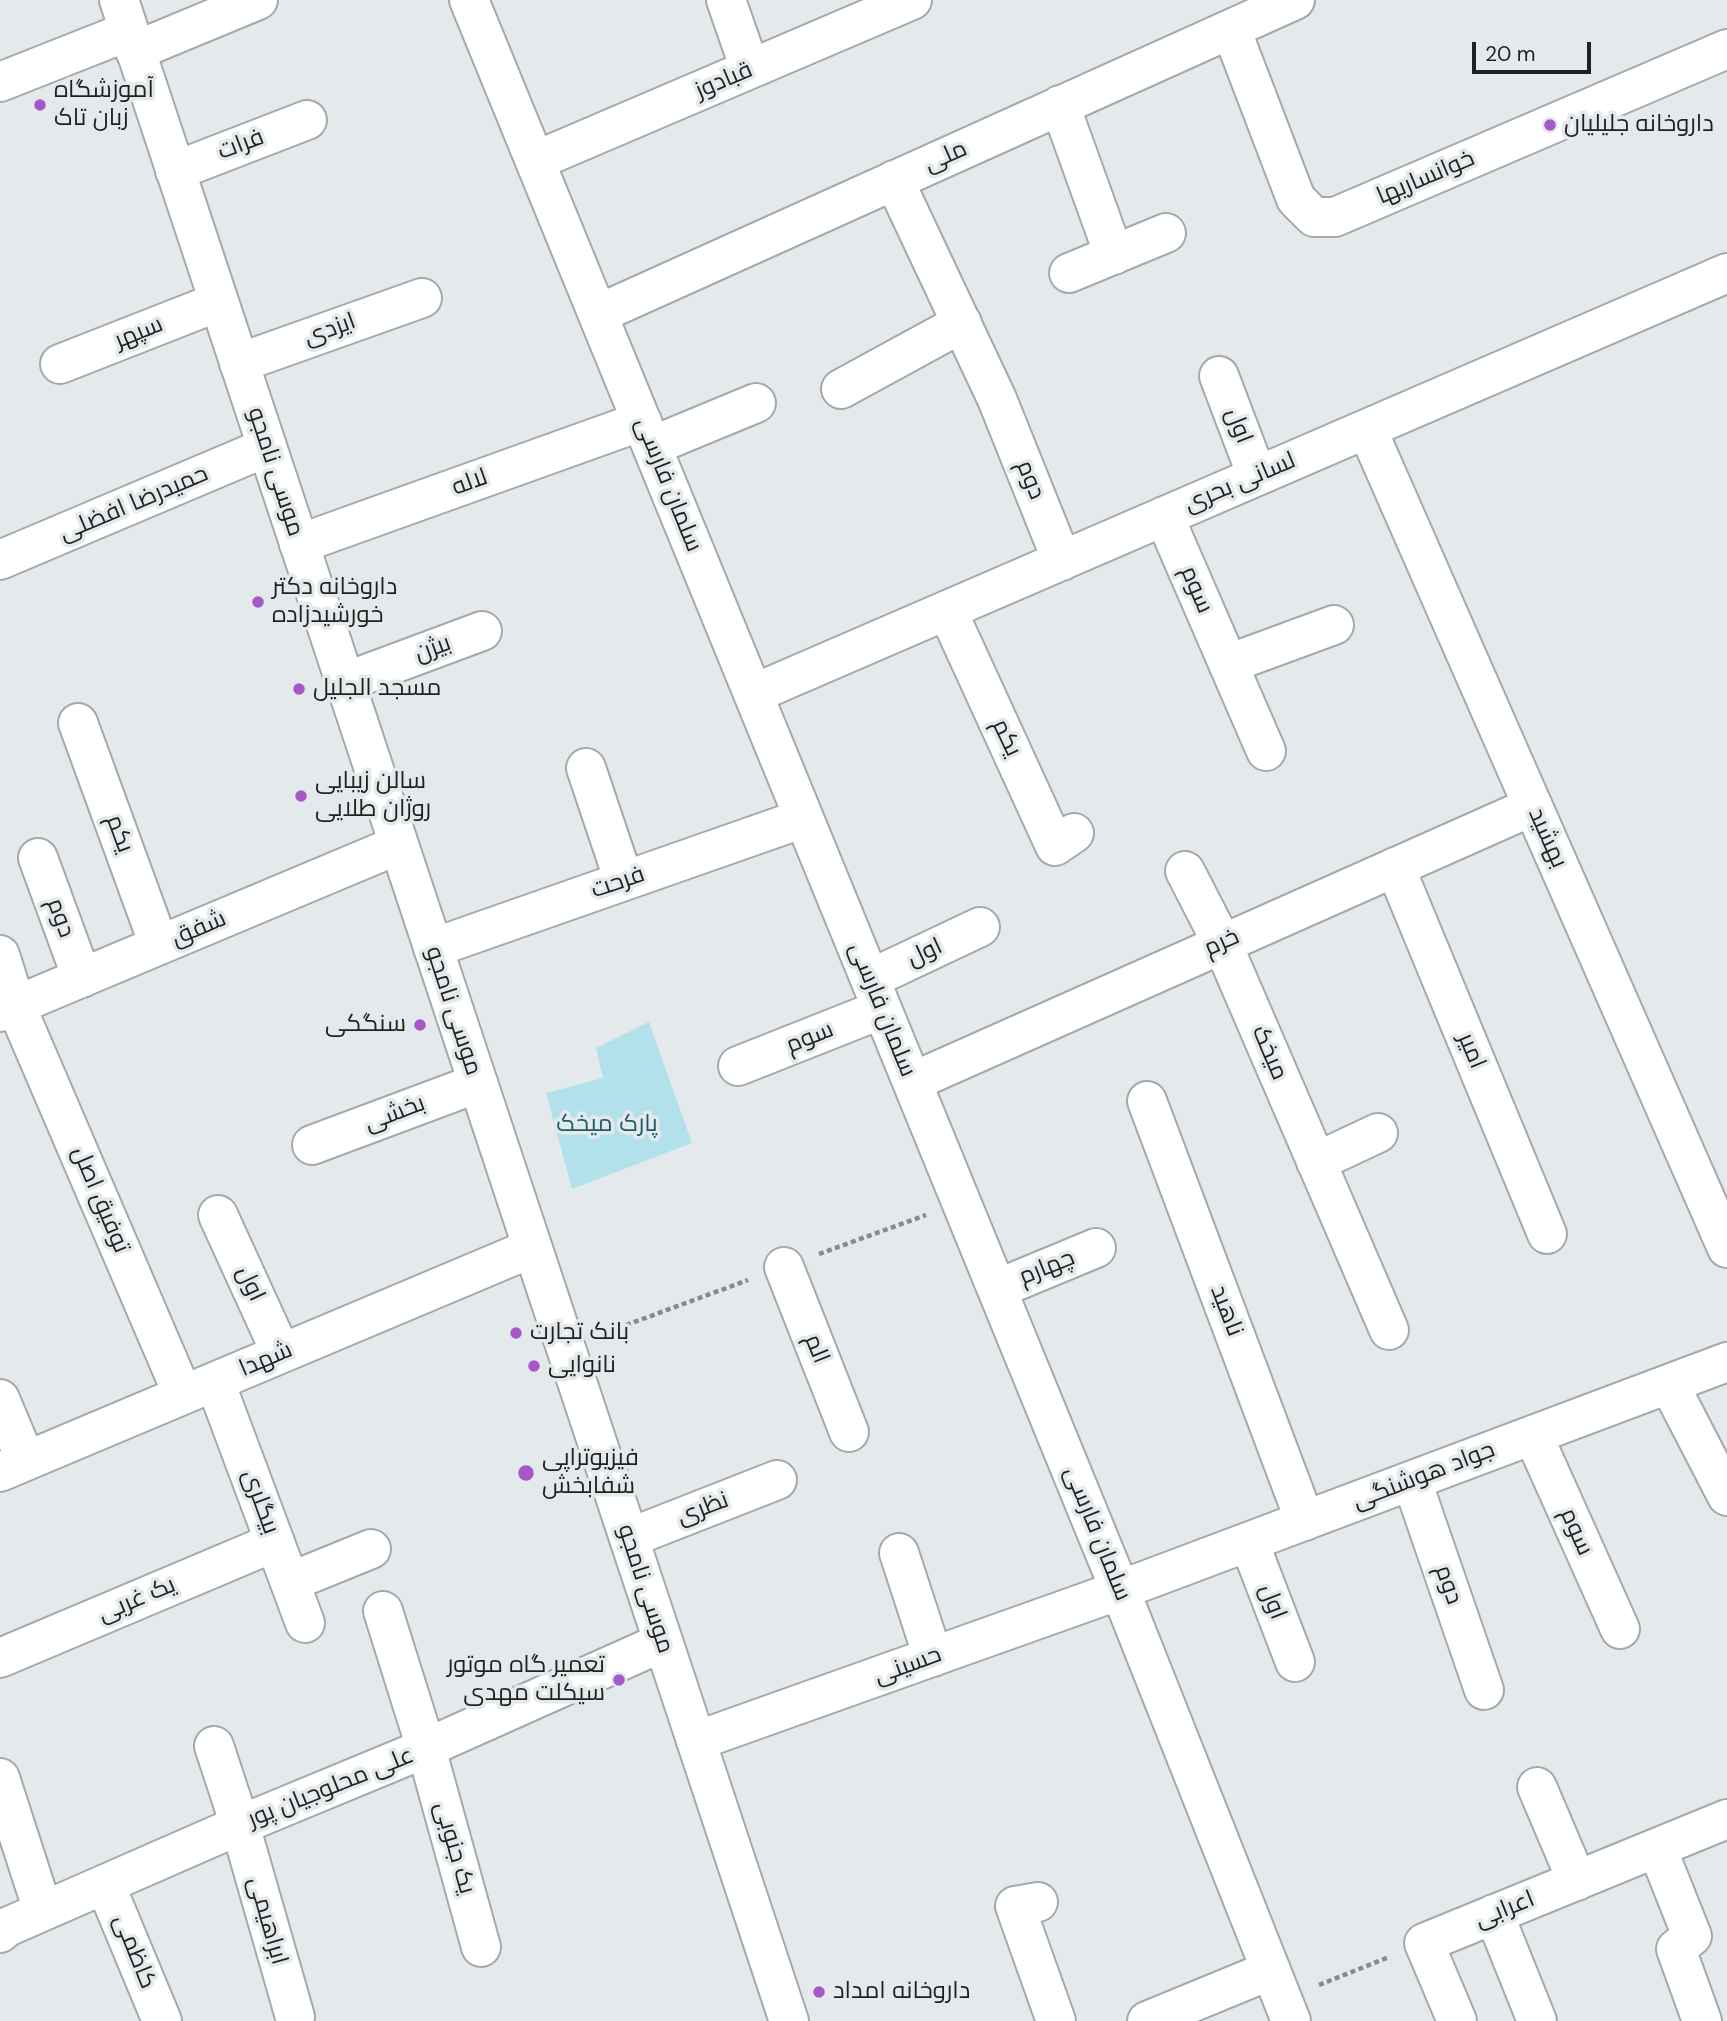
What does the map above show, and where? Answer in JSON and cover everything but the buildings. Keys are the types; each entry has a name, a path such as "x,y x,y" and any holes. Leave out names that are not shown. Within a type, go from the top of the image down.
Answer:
{"street":[{"path":"0,82 127,27 258,0"},
{"name":"سلمان فارسی","path":"469,0 1120,1590 1281,1997"},
{"path":"726,0 750,69"},
{"name":"ملی","path":"598,314 1295,0"},
{"name":"قبادوز","path":"536,161 902,2"},
{"name":"موسی نامجو","path":"127,27 789,2021"},
{"name":"خوانساریها","path":"1231,29 1296,199 1314,217 1335,217 1726,56"},
{"path":"1060,105 1114,255"},
{"name":"فرات","path":"175,171 307,120"},
{"path":"841,389 962,323 894,180"},
{"path":"1069,274 1166,233"},
{"name":"لسانی بحری","path":"753,694 1727,273"},
{"name":"ایزدی","path":"239,363 422,298"},
{"name":"سپهر","path":"60,364 218,302"},
{"name":"دوم","path":"962,323 997,399 1062,561"},
{"name":"اول","path":"1219,376 1257,476"},
{"name":"لاله","path":"299,544 647,433 756,403"},
{"name":"بهشید","path":"1367,429 1727,1248"},
{"name":"حمیدرضا افضلی","path":"0,560 267,447"},
{"name":"سوم","path":"1164,516 1266,751"},
{"name":"یکم","path":"947,610 1055,846 1074,833"},
{"path":"1228,664 1334,625"},
{"name":"بیژن","path":"345,681 482,631"},
{"name":"یکم","path":"78,723 159,946"},
{"path":"586,768 624,881"},
{"name":"خرم","path":"912,1082 1532,806"},
{"name":"فرحت","path":"433,948 804,818"},
{"name":"شفق","path":"8,1009 398,845"},
{"name":"دوم","path":"38,858 82,978"},
{"name":"امیر","path":"1395,867 1547,1234"},
{"name":"میخک","path":"1185,871 1222,943 1389,1330"},
{"name":"اول","path":"876,994 980,927"},
{"path":"0,955 8,1009"},
{"name":"سوم","path":"738,1066 876,994"},
{"name":"توفیق اصل","path":"8,1009 199,1388"},
{"name":"بخشی","path":"312,1145 478,1083"},
{"name":"ناهید","path":"1147,1101 1305,1521"},
{"path":"1316,1162 1378,1133"},
{"name":"اول","path":"218,1215 281,1353"},
{"name":"شهدا","path":"13,1467 532,1248"},
{"name":"چهارم","path":"997,1289 1096,1248"},
{"name":"الم","path":"784,1267 849,1432"},
{"name":"جواد هوشنگی","path":"1120,1590 1727,1362"},
{"path":"1669,1384 1727,1496"},
{"name":"بیگلری","path":"199,1388 275,1542 305,1623"},
{"path":"0,1399 13,1467"},
{"name":"سوم","path":"1532,1435 1620,1629"},
{"name":"نظری","path":"628,1538 777,1480"},
{"name":"دوم","path":"1412,1481 1484,1690"},
{"name":"یک غربی","path":"0,1658 275,1542"},
{"name":"اول","path":"1249,1542 1295,1662"},
{"path":"290,1582 371,1549"},
{"path":"899,1553 933,1657"},
{"name":"حسینی","path":"696,1741 1120,1590"},
{"name":"یک جنوبی","path":"383,1611 426,1748 481,1947"},
{"name":"علی محلوجیان پور","path":"0,1933 7,1927 43,1911 426,1748 663,1642"},
{"name":"ابراهیمی","path":"214,1746 240,1825 295,2017"},
{"path":"0,1778 43,1911"},
{"path":"1536,1787 1577,1881"},
{"name":"اعرابی","path":"1424,1943 1727,1819"},
{"path":"1657,1848 1692,1936 1676,1950 1702,2021"},
{"name":"کاظمی","path":"105,1884 162,2021"},
{"path":"1038,1902 1015,1906 1056,2021"},
{"path":"1494,1914 1536,2021"},
{"path":"1424,1943 1457,2021"},
{"path":"1147,2021 1281,1997"}],"path":[{"path":"1281,1997 1424,1943"}],"green space":[{"name":"پارک میخک","path":"649,1022 692,1143 572,1189 546,1093 603,1078 596,1048"}],"place":[{"name":"آموزشگاه زبان تاک","path":"40,105"},
{"name":"داروخانه جلیلیان","path":"1550,125"},
{"name":"داروخانه دکتر خورشیدزاده","path":"258,602"},
{"name":"مسجد الجلیل","path":"299,689"},
{"name":"سالن زیبایی روژان طلایی","path":"301,796"},
{"name":"سنگکی","path":"420,1025"},
{"name":"بانک تجارت","path":"516,1333"},
{"name":"نانوایی","path":"534,1366"},
{"name":"فیزیوتراپی شفابخش","path":"526,1473"},
{"name":"تعمیر گاه موتور سیکلت مهدی","path":"619,1680"},
{"name":"داروخانه امداد","path":"819,1992"}]}
